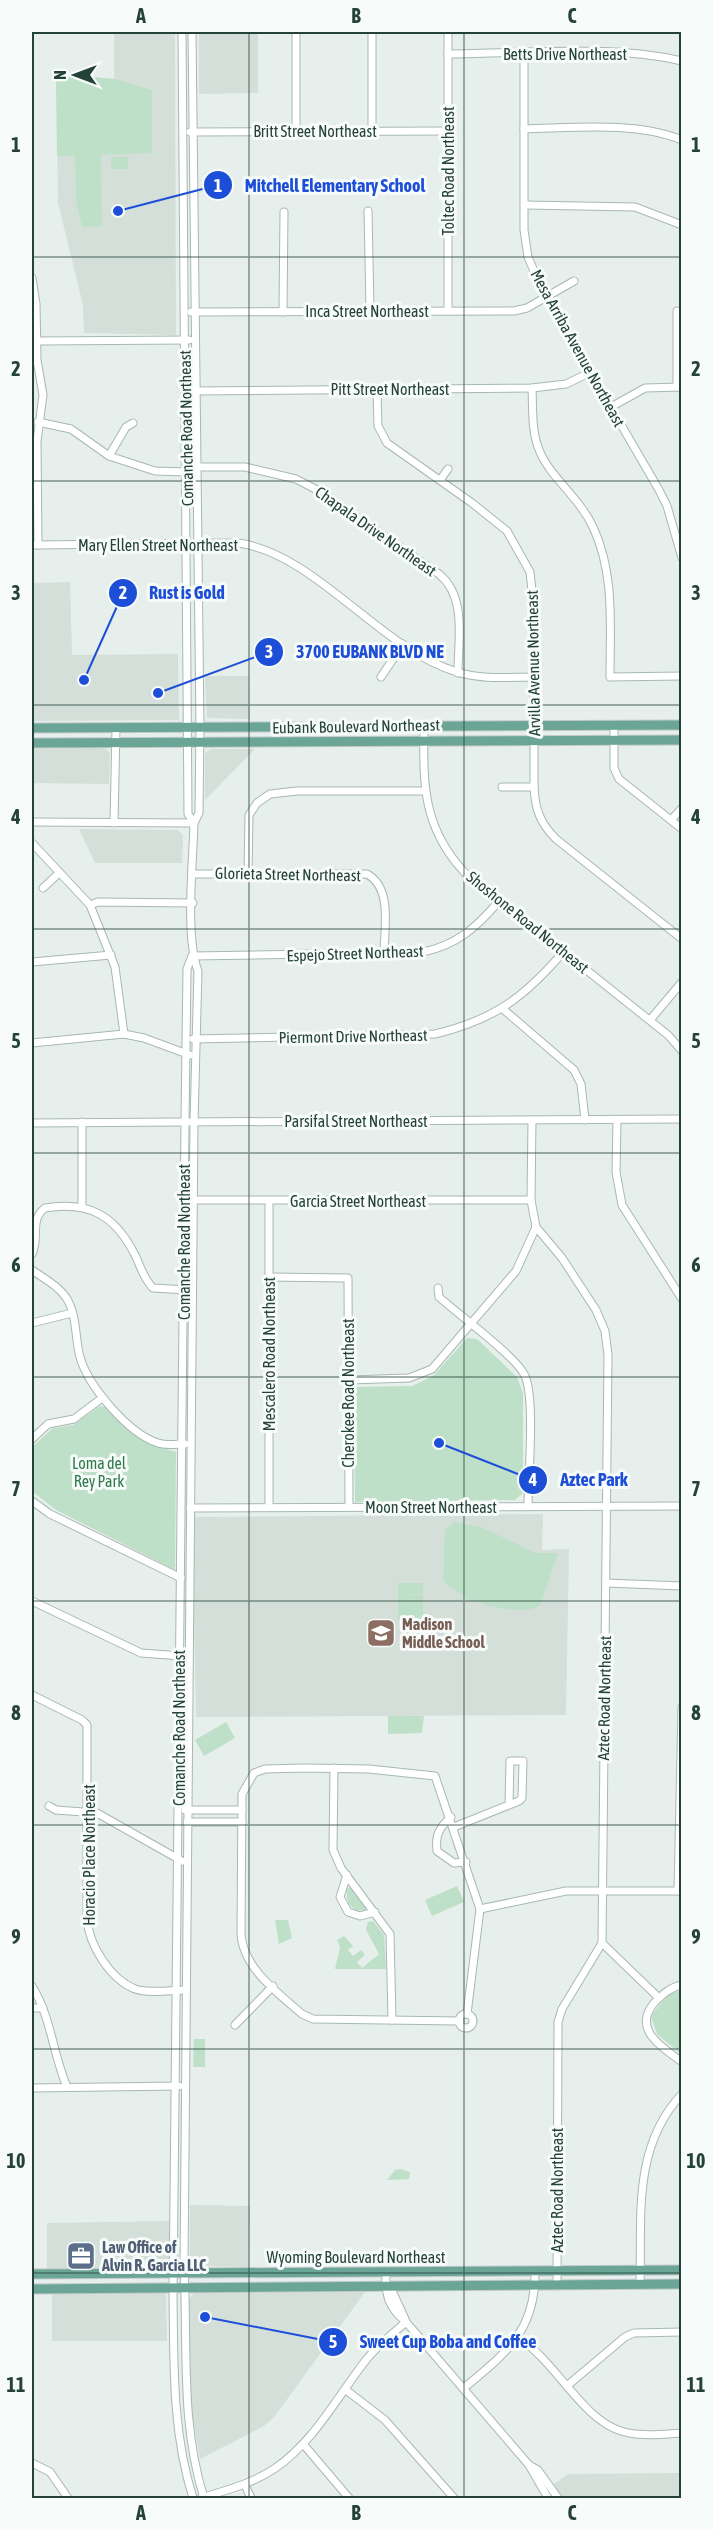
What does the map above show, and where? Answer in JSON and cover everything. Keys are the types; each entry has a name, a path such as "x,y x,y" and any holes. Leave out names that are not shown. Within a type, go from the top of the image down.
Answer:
{"main road":[{"name":"Eubank Boulevard Northeast","path":"32,728 681,725"},
{"name":"Eubank Boulevard Northeast","path":"32,743 681,740"},
{"name":"Wyoming Boulevard Northeast","path":"32,2274 681,2270"},
{"name":"Wyoming Boulevard Northeast","path":"32,2289 681,2284"}],"street":[{"name":"Comanche Road Northeast","path":"182,32 188,544 188,814 194,824"},
{"name":"Comanche Road Northeast","path":"192,32 200,728 199,813 194,824 192,956 187,969 175,2086 179,2273 184,2289 186,2412 194,2467 203,2498"},
{"path":"296,32 296,131"},
{"path":"372,32 372,130"},
{"name":"Toltec Road Northeast","path":"448,32 448,311"},
{"name":"Betts Drive Northeast","path":"448,54 625,53 681,61"},
{"name":"Mesa Arriba Avenue Northeast","path":"524,54 525,205 528,258 547,297 667,506 681,558"},
{"path":"524,129 632,130 681,140"},
{"name":"Britt Street Northeast","path":"183,131 448,131"},
{"path":"525,205 635,207 681,225"},
{"path":"368,211 369,310"},
{"path":"283,312 284,212"},
{"path":"32,278 43,395 38,422 35,545"},
{"name":"Inca Street Northeast","path":"185,312 514,311 527,308 574,281"},
{"path":"611,407 645,388 679,387 677,311"},
{"path":"37,341 195,340"},
{"name":"Pitt Street Northeast","path":"186,390 532,388 567,384 591,372"},
{"path":"532,388 533,424 540,452 586,515 605,564 609,583 610,677 681,676"},
{"name":"Arvilla Avenue Northeast","path":"377,389 378,426 381,436 396,451 440,480 507,531 530,572 533,589 534,787 538,814 548,831 681,939"},
{"name":"Chapala Drive Northeast","path":"38,422 71,429 108,456 155,471 186,472 196,467 244,467 296,479 321,492 439,574 453,590 458,602 458,673"},
{"path":"108,456 126,427 133,423"},
{"path":"440,480 448,469"},
{"name":"Mary Ellen Street Northeast","path":"35,545 239,543 278,555 426,659 458,673 496,678 534,677"},
{"path":"381,677 403,644"},
{"path":"614,726 614,768 619,779 681,829"},
{"name":"Shoshone Road Northeast","path":"424,727 424,791 434,826 452,859 466,874 668,1035 681,1051"},
{"path":"114,823 116,728"},
{"path":"502,787 534,787"},
{"path":"248,873 249,816 257,803 270,794 297,791 424,791"},
{"path":"671,820 681,808"},
{"path":"32,822 194,824"},
{"path":"32,843 58,874 90,905 111,955 124,1035"},
{"name":"Glorieta Street Northeast","path":"193,874 360,873 373,877 382,888 384,895 384,955"},
{"path":"43,888 58,874"},
{"name":"Espejo Street Northeast","path":"192,956 384,955 423,952 446,946 474,929 499,900"},
{"path":"90,905 98,902 193,903"},
{"name":"Piermont Drive Northeast","path":"186,1039 435,1034 462,1028 503,1009 539,980 564,951"},
{"path":"32,962 111,955"},
{"name":"Comanche Road Northeast","path":"192,956 198,971 194,1122 186,2086 179,2273 173,2288 176,2420 181,2455 193,2499"},
{"path":"650,1020 681,982"},
{"path":"503,1009 574,1071 581,1084 585,1120"},
{"path":"32,1043 124,1035 144,1038 186,1055 196,1056"},
{"name":"Parsifal Street Northeast","path":"32,1122 681,1119"},
{"name":"Aztec Road Northeast","path":"532,1120 531,1200 536,1227 562,1258 596,1310 606,1331 607,1506 602,1943 562,2009 558,2022 557,2286"},
{"path":"617,1120 616,1173 622,1205 681,1299"},
{"path":"82,1122 82,1207"},
{"name":"Garcia Street Northeast","path":"184,1200 531,1200"},
{"name":"Mescalero Road Northeast","path":"269,1201 269,1508"},
{"path":"32,1254 36,1244 35,1221 39,1213 51,1207 82,1207 104,1215 118,1229 130,1244 147,1281 153,1288 194,1290"},
{"path":"348,1380 417,1377 432,1369 516,1271 536,1227"},
{"path":"32,1270 65,1296 72,1313 80,1357 102,1398 150,1439 165,1444 192,1444"},
{"name":"Cherokee Road Northeast","path":"269,1277 348,1278 349,1507"},
{"path":"438,1288 439,1297 518,1365 528,1384 528,1506"},
{"path":"32,1323 72,1313"},
{"path":"32,1439 48,1424 74,1419 102,1398"},
{"path":"32,1501 50,1514 181,1578"},
{"name":"Moon Street Northeast","path":"181,1508 681,1506"},
{"path":"606,1583 681,1587"},
{"path":"32,1601 141,1653 190,1658"},
{"name":"Horacio Place Northeast","path":"32,1695 82,1720 87,1725 87,1919 95,1951 135,1989 186,1989"},
{"path":"480,1908 566,1891 680,1891 681,1707"},
{"path":"454,1827 509,1805 522,1798 523,1761 510,1761 509,1805"},
{"path":"334,1768 333,1850 347,1875 390,1934 392,2020"},
{"path":"460,2021 314,2019 302,2014 250,1964 242,1945 242,1794 254,1773 265,1769 334,1768 435,1776 451,1817 480,1908 467,2014"},
{"path":"49,1806 56,1810 88,1812 106,1817 178,1860 188,1862"},
{"path":"179,1810 242,1810"},
{"path":"451,1817 439,1829 435,1838 437,1851 454,1863 466,1862"},
{"path":"178,1822 242,1822"},
{"path":"347,1875 340,1897 348,1912 360,1916 375,1912"},
{"path":"602,1943 659,1998"},
{"path":"681,1985 674,1987 659,1998 647,2015 648,2032 681,2062"},
{"path":"32,1986 43,2008 59,2068 67,2087"},
{"path":"235,2025 273,1986"},
{"path":"32,2008 43,2008"},
{"path":"460,2021 463,2026 471,2026 473,2019 467,2014"},
{"path":"460,2021 462,2015 467,2014"},
{"path":"32,2088 186,2086"},
{"path":"640,2285 644,2167 660,2121 681,2094"},
{"name":"Aztec Road Northeast","path":"465,2388 504,2355 519,2338 528,2319 535,2286 535,2271"},
{"path":"386,2272 386,2287 393,2293 406,2322 529,2465 548,2499"},
{"path":"203,2498 245,2485 274,2469 304,2445 381,2343 406,2322"},
{"path":"568,2385 625,2337 634,2333 681,2332"},
{"path":"519,2338 542,2355 592,2413 612,2428 638,2434 681,2433"},
{"path":"346,2390 385,2420 454,2499"},
{"path":"304,2445 349,2499"},
{"path":"32,2463 50,2472 68,2499"},
{"path":"529,2465 538,2470 558,2499"},
{"path":"245,2485 251,2499"}],"shaded area":[{"path":"114,32 175,32 176,335 84,333 83,305 58,203 56,74 114,79"},
{"path":"199,32 258,32 258,93 199,94"},
{"path":"70,582 72,655 178,654 179,720 32,721 32,583"},
{"path":"205,676 249,676 250,719 207,718"},
{"path":"104,748 110,753 109,784 32,783 32,749"},
{"path":"210,749 255,749 205,800 205,754"},
{"path":"79,829 178,830 183,835 182,863 95,863"},
{"name":"Madison Middle School","path":"192,1508 196,1517 543,1514 542,1550 569,1549 566,1715 196,1717"},
{"path":"190,2205 250,2206 249,2267 190,2266"},
{"path":"169,2221 169,2267 47,2269 47,2223"},
{"path":"365,2292 275,2416 264,2426 200,2459 190,2403 188,2300 194,2293"},
{"path":"166,2293 167,2341 52,2341 52,2294"},
{"path":"681,2473 681,2498 561,2498 554,2484 568,2474"}],"green space":[{"path":"56,74 115,79 152,90 152,153 101,155 102,226 82,227 76,201 75,156 57,156"},
{"path":"111,157 128,157 128,169 111,169"},
{"path":"467,1338 477,1339 517,1377 523,1393 523,1493 515,1500 355,1502 354,1387 412,1386 433,1376"},
{"name":"Loma del Rey Park","path":"100,1406 106,1407 148,1443 176,1452 175,1570 56,1510 32,1491 32,1447 53,1428 73,1425"},
{"path":"454,1522 481,1527 536,1553 558,1553 540,1606 523,1610 495,1607 468,1600 443,1581 445,1530"},
{"path":"398,1583 423,1583 423,1594 401,1595 423,1595 423,1619 398,1620"},
{"path":"388,1716 424,1716 422,1733 388,1734"},
{"path":"226,1722 235,1738 204,1756 195,1740"},
{"path":"457,1886 464,1902 432,1916 425,1900"},
{"path":"346,1888 351,1888 366,1908 365,1911 355,1910 348,1903"},
{"path":"275,1920 288,1920 292,1938 279,1944"},
{"path":"373,1921 384,1935 386,1969 335,1969 340,1948 337,1940 344,1936 353,1946 348,1950 353,1956 361,1950 365,1955 357,1962 362,1968 379,1954 366,1930 368,1922"},
{"path":"682,1990 681,2054 657,2034 651,2016 668,1997"},
{"path":"194,2039 205,2039 205,2067 193,2067"},
{"path":"395,2170 410,2172 409,2179 387,2180"}],"place":[{"name":"Mitchell Elementary School","path":"118,211"},
{"name":"Rust is Gold","path":"84,680"},
{"name":"3700 EUBANK BLVD NE","path":"158,693"},
{"name":"Aztec Park","path":"439,1443"},
{"name":"Madison Middle School","path":"381,1633"},
{"name":"Law Office of Alvin R. Garcia LLC","path":"81,2256"},
{"name":"Sweet Cup Boba and Coffee","path":"205,2317"}]}
